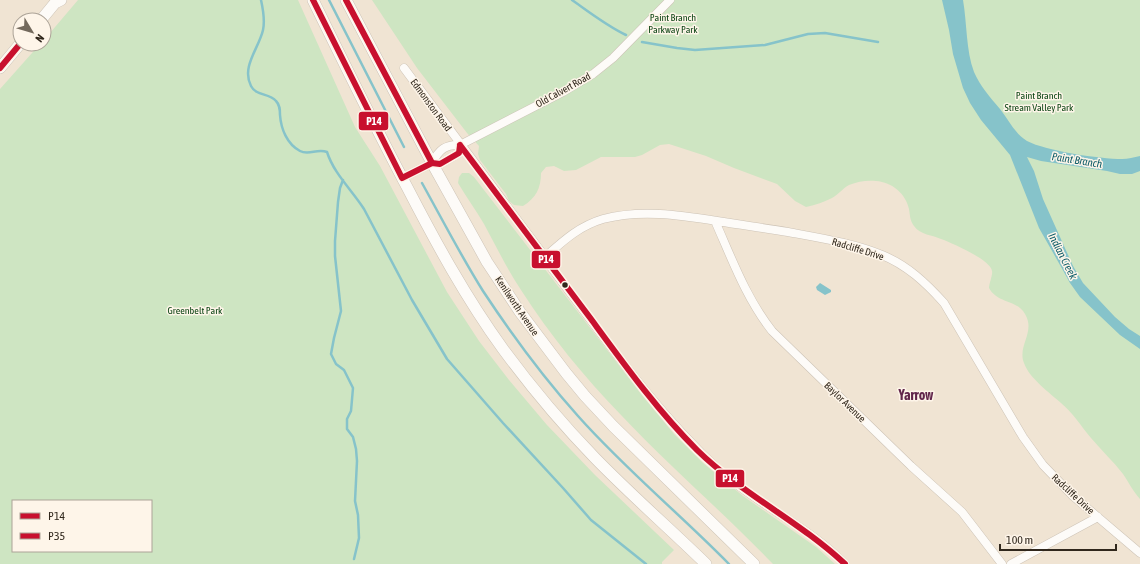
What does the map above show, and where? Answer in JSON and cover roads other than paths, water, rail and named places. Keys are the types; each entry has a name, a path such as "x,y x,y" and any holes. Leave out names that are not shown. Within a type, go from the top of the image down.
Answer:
{"main road":[{"path":"313,0 402,178 455,276 503,348 526,378 596,458 653,515 706,564"},
{"name":"Kenilworth Avenue","path":"346,0 432,163 487,262 520,312 544,345 585,396 665,478 733,542 754,564"},
{"path":"47,12 57,1"},
{"path":"0,68 13,52"}],"street":[{"name":"Old Calvert Road","path":"402,178 432,163 438,152 451,144 460,145 563,92 593,74 613,58 670,0"},
{"name":"Edmonston Road","path":"404,68 551,267 659,408 686,438 720,471 751,495 812,535 845,564"},
{"name":"Radcliffe Drive","path":"545,257 568,237 588,224 615,216 633,214 660,214 766,228 852,246 882,255 904,266 929,287 944,303 1023,436 1043,465 1072,496 1140,552"},
{"name":"Baylor Avenue","path":"715,221 746,292 772,331 911,466 962,512 1002,564"},
{"path":"1011,564 1098,518"}],"water":[{"path":"942,0 963,0 968,46 974,72 979,82 1022,138 1036,145 1087,156 1122,159 1140,156 1140,171 1132,174 1120,174 1041,161 1027,157 1034,171 1043,199 1073,266 1083,283 1115,317 1140,336 1140,349 1120,335 1080,297 1070,283 1039,228 1010,155 981,120 970,103 963,88 953,54"},
{"path":"820,283 831,290 831,292 825,295 817,290 816,287"}],"waterway":[{"path":"261,0 264,15 264,26 249,65 248,72 248,79 253,89 273,98 277,103 280,108 283,131 295,148 307,153 320,151 327,152 334,168 364,209 412,300 447,359 591,520 646,564"},
{"path":"329,0 404,147"},
{"path":"572,0 605,23 626,35"},
{"path":"642,42 695,50 765,45 808,34 825,33 878,42"},
{"path":"343,180 338,202 335,241 335,256 341,311 331,354 336,364 344,370 353,388 351,411 347,419 347,429 353,437 357,461 355,501 358,515 359,538 354,559"},
{"path":"422,183 459,251 483,291 505,324 552,386 596,436 729,564"}],"district":[{"name":"Yarrow","path":"916,395"}],"park label":[{"name":"Paint Branch Parkway Park","path":"673,22"},
{"name":"Paint Branch Stream Valley Park","path":"1039,100"},
{"name":"Greenbelt Park","path":"195,310"}],"water label":[{"name":"Paint Branch","path":"1077,160"},
{"name":"Indian Creek","path":"1063,256"}]}
